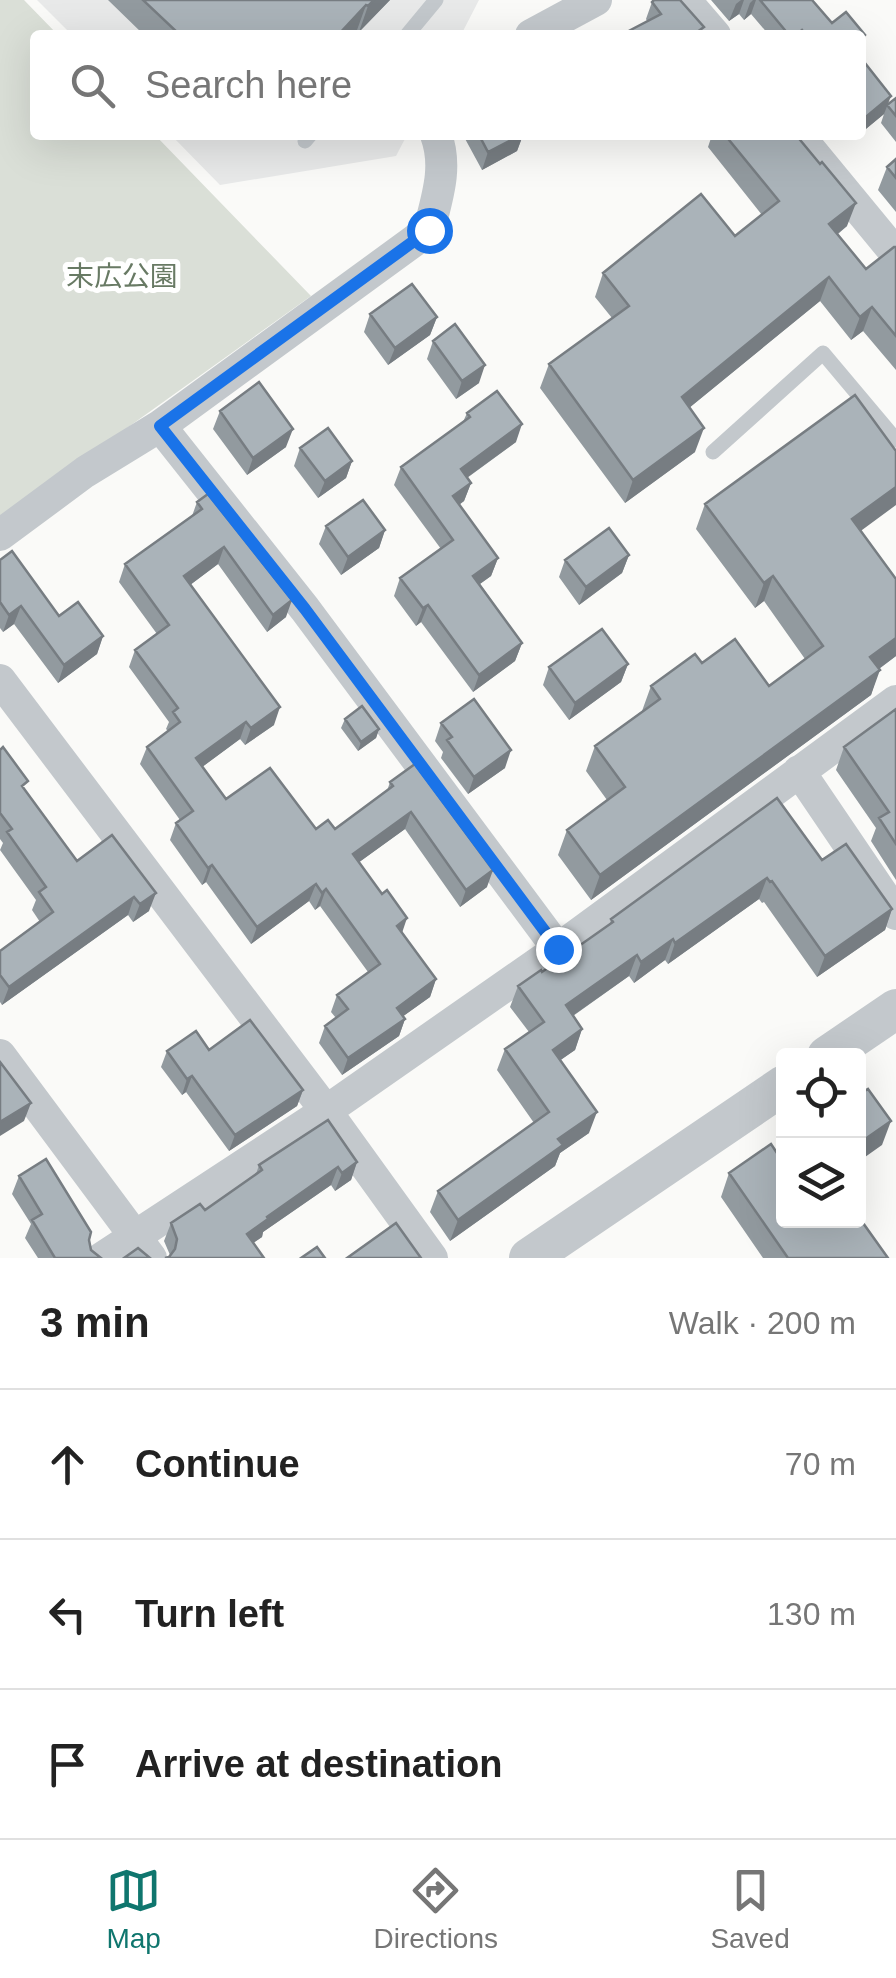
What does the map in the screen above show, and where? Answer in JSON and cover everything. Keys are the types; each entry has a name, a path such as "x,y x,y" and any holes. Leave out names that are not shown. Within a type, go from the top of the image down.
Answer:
{"street":[{"path":"541,30 596,0"},
{"path":"686,0 711,30"},
{"path":"0,534 85,472 160,426 429,230 442,175 438,140"},
{"path":"802,140 896,254"},
{"path":"160,426 305,609 558,949"},
{"path":"0,680 326,1111 432,1258"},
{"path":"102,1258 143,1246 896,701"},
{"path":"798,772 896,914"},
{"path":"838,1048 896,1008"},
{"path":"0,1055 143,1246"},
{"path":"529,1258 776,1090"}],"lane":[{"path":"411,30 436,0"},
{"path":"713,452 824,353 896,440"}],"shaded area":[{"path":"37,0 479,0 464,30 67,30"},
{"path":"176,140 404,140 396,156 220,185"}],"green space":[{"name":"末広公園","path":"0,0 24,0 53,30 30,30 30,140 160,140 311,296 0,519"}],"building":[{"path":"143,0 374,0 343,30 175,30"},
{"path":"680,0 704,27 631,30 661,14 652,2"},
{"path":"760,0 812,0 832,23 846,12 861,30 802,30 785,30"},
{"path":"866,64 891,96 866,117"},
{"path":"896,98 896,116 887,105"},
{"path":"482,140 511,140 488,152"},
{"path":"729,140 800,140 856,203 829,224 866,269 896,247 896,336 872,307 860,317 829,277 682,397 704,428 633,480 549,364 629,306 603,273 701,194 735,236 779,201"},
{"path":"896,159 896,178 887,167"},
{"path":"412,284 437,317 395,348 370,314"},
{"path":"455,324 485,365 462,381 433,341"},
{"path":"259,382 293,429 253,458 220,411"},
{"path":"497,391 522,424 461,469 471,483 453,496 498,558 473,576 522,643 479,675 428,605 423,608 400,578 453,540 401,467 470,417 467,413"},
{"path":"855,395 896,451 896,487 852,519 896,579 896,638 870,657 880,670 600,875 567,830 625,787 595,746 660,699 651,686 695,654 702,663 735,639 769,686 823,646 773,576 764,583 705,504"},
{"path":"328,428 352,461 325,481 300,448"},
{"path":"208,494 292,600 273,615 224,547 184,576 280,707 251,728 246,722 196,758 226,799 270,768 316,829 328,820 335,829 393,786 390,782 415,764 493,870 466,890 411,812 353,854 382,894 387,890 407,918 397,926 436,979 397,1008 405,1019 348,1058 325,1026 348,1009 337,995 380,964 326,889 322,893 316,884 257,927 176,823 193,811 147,747 180,722 173,712 178,708 135,650 169,625 125,564 202,509 197,502"},
{"path":"363,500 385,530 348,557 326,526"},
{"path":"609,528 629,555 586,587 565,560"},
{"path":"12,551 59,616 78,602 103,636 64,665 21,606 9,615 0,602 0,560"},
{"path":"602,629 628,664 575,703 549,667"},
{"path":"474,699 511,750 474,777 447,740 452,737 441,723"},
{"path":"362,706 379,729 361,742 345,719"},
{"path":"896,709 896,844 879,818 889,812 844,747"},
{"path":"3,747 28,781 22,786 77,861 112,835 156,893 140,904 134,897 9,987 0,975 0,951 53,912 39,892 46,887 7,832 12,829 0,813"},
{"path":"777,798 822,860 846,844 892,909 825,956 767,878 675,943 673,939 641,962 637,955 566,1005 582,1029 553,1050 597,1112 558,1139 563,1145 458,1220 438,1191 549,1112 505,1049 544,1022 518,986 613,922 611,919"},
{"path":"250,1020 303,1090 235,1135 192,1076 187,1079 167,1051 196,1031 209,1050"},
{"path":"0,1062 31,1103 0,1122"},
{"path":"866,1090 891,1121 866,1138 866,1138"},
{"path":"328,1120 357,1162 342,1173 338,1167 247,1234 264,1258 165,1258 175,1249 177,1239 171,1223 200,1204 205,1210 262,1170 259,1165"},
{"path":"771,1144 776,1152 776,1228 866,1227 888,1258 788,1258 729,1173"},
{"path":"46,1159 91,1232 91,1250 101,1258 55,1258 32,1220 42,1214 19,1176"},
{"path":"396,1223 421,1258 347,1258"},
{"path":"317,1247 325,1258 301,1258"},
{"path":"138,1248 150,1258 124,1258"}],"route":[{"path":"429,230 160,426 305,609 558,949"}]}
